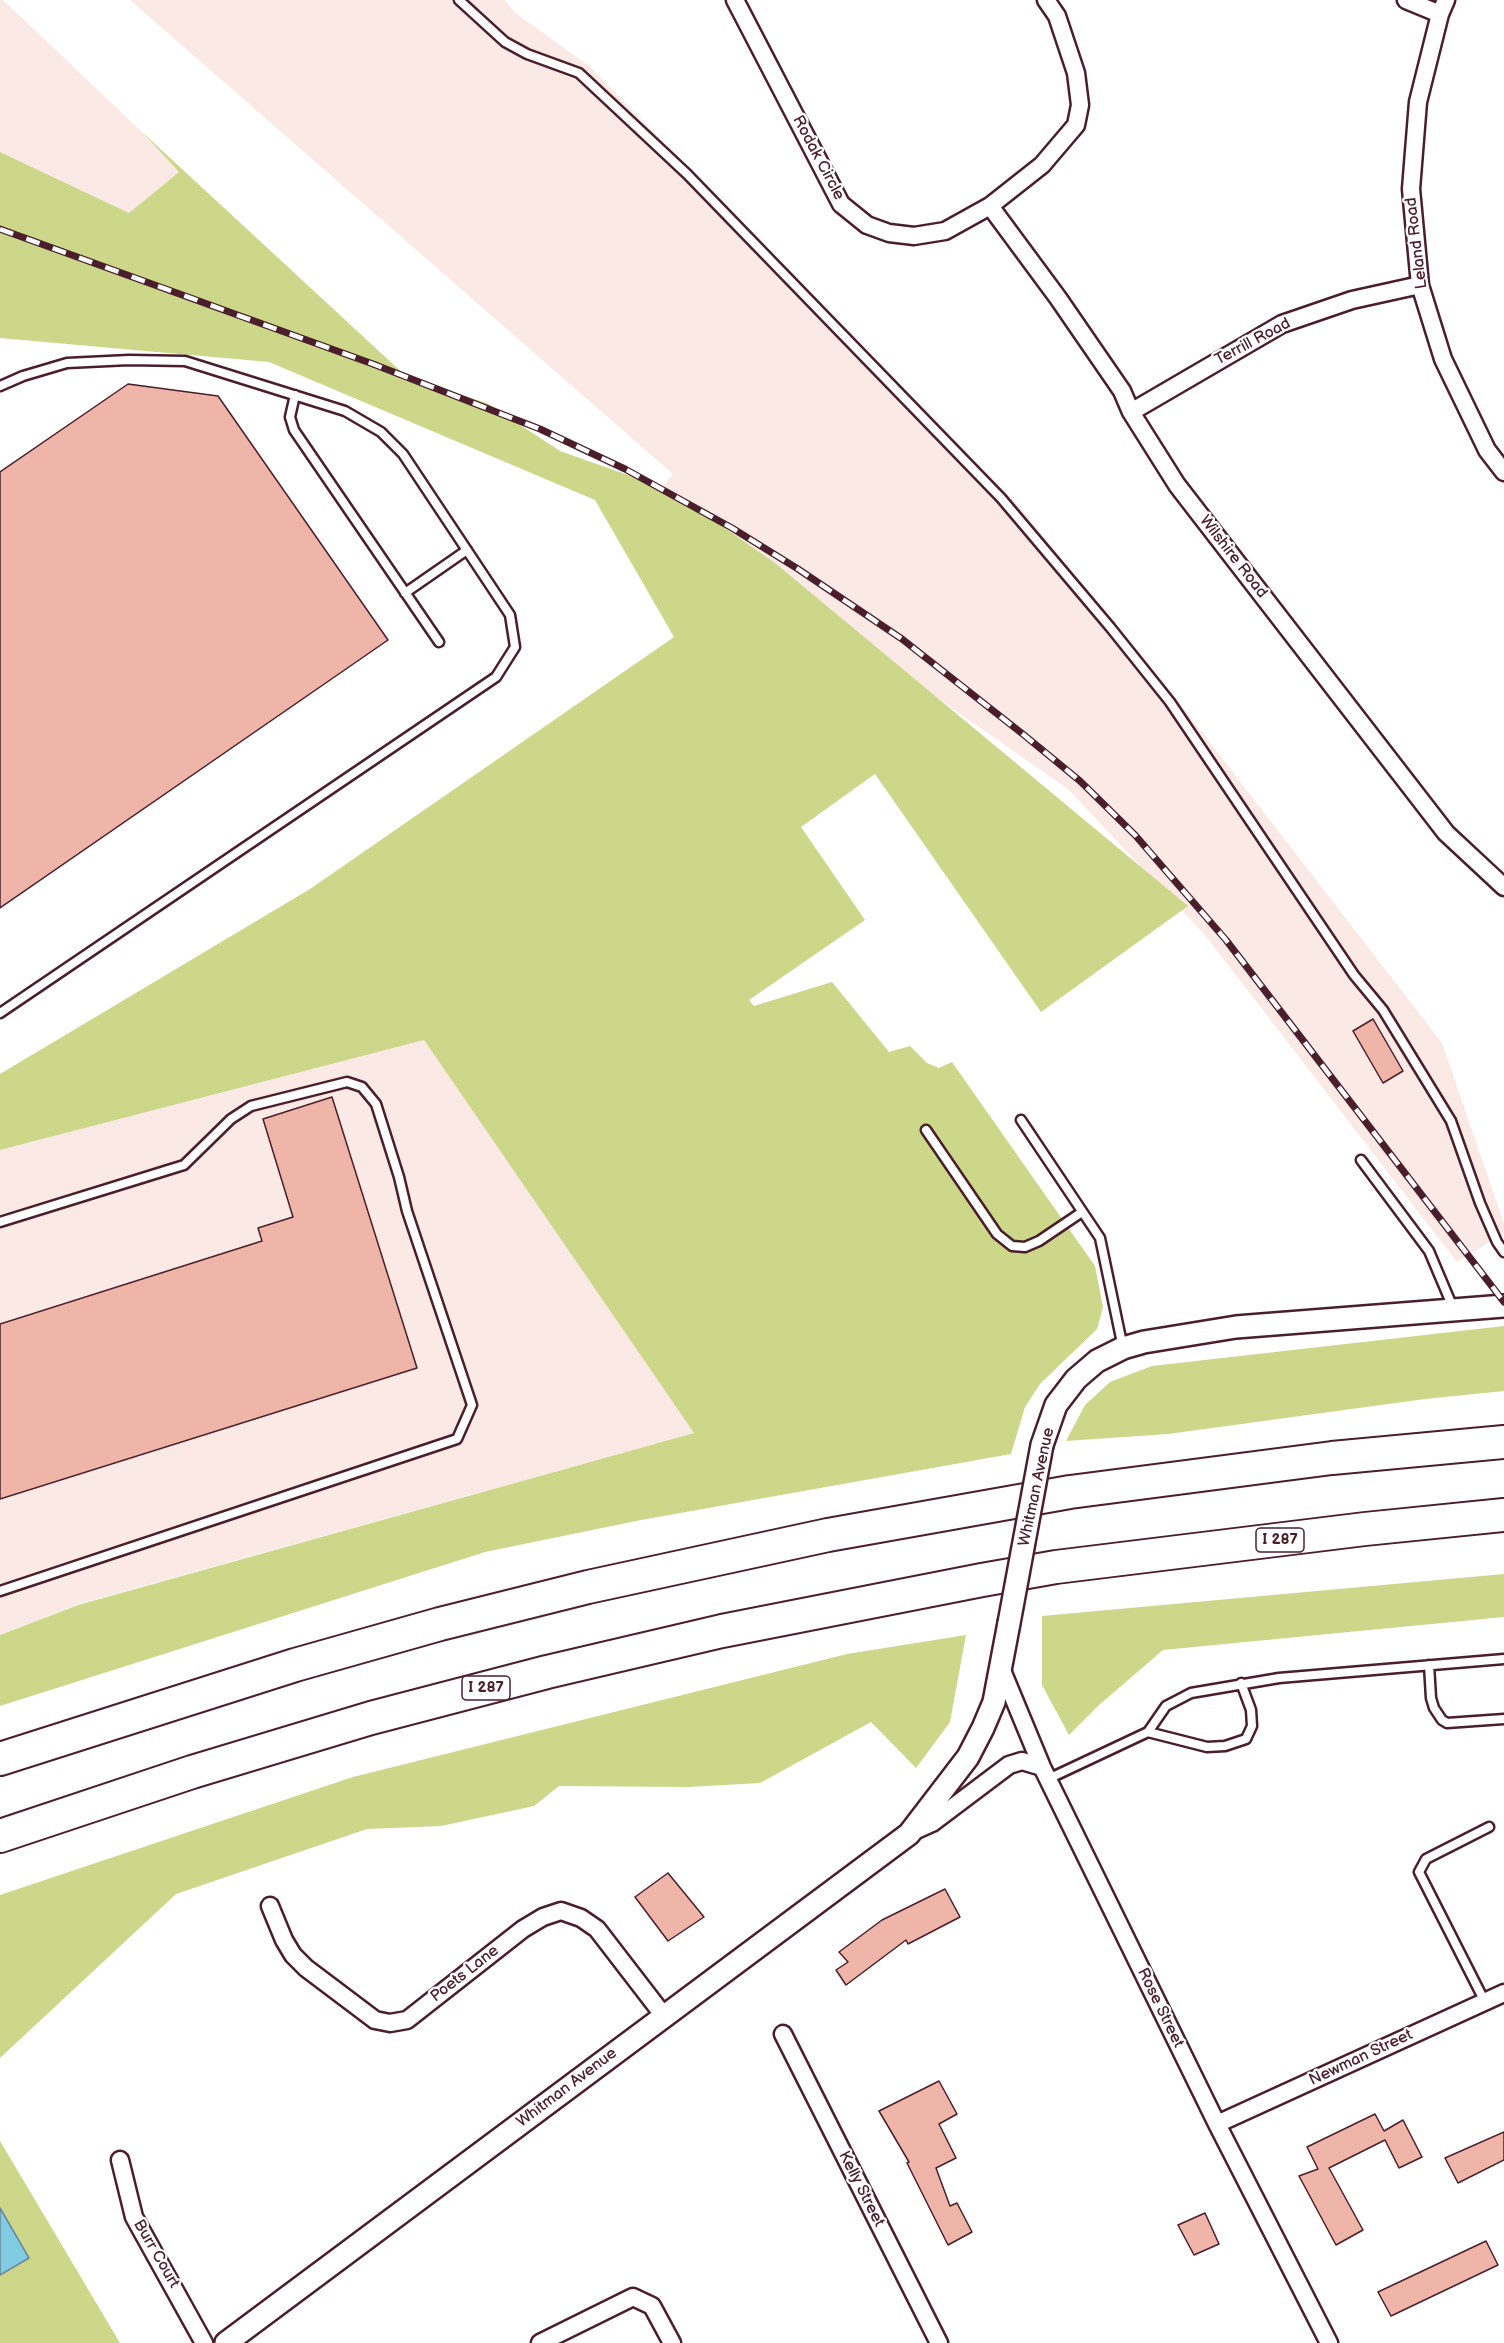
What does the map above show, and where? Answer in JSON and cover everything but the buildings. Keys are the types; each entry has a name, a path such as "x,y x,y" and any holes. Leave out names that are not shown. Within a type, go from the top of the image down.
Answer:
{"highway":[{"path":"0,1759 295,1665 429,1627 588,1587 828,1535 1070,1492 1332,1458 1504,1442"},
{"name":"I 287","path":"0,1836 192,1772 371,1718 547,1672 722,1631 982,1580 1056,1568 1365,1529 1504,1515"}],"street":[{"name":"Rodak Circle","path":"735,0 841,204 867,225 889,233 914,236 945,231 990,206 1042,165 1076,125 1080,105 1076,73 1057,16 1046,0"},
{"path":"1406,0 1443,7"},
{"name":"Leland Road","path":"1443,7 1418,102 1411,189 1420,285 1443,359 1487,450 1504,472"},
{"name":"Wilshire Road","path":"990,206 1058,298 1122,391 1131,412 1178,485 1446,833 1504,887"},
{"name":"Terrill Road","path":"1131,412 1282,324 1352,300 1420,285"},
{"name":"Whitman Avenue","path":"909,1834 968,1757 994,1702 1042,1445 1056,1405 1076,1379 1097,1361 1123,1348 1144,1342 1236,1328 1504,1306"},
{"name":"Rose Street","path":"1001,1668 1045,1773 1329,2343"},
{"name":"Whitman Avenue","path":"226,2343 909,1834 932,1823 1009,1765 1022,1761 1045,1773"},
{"name":"Poets Lane","path":"270,1906 293,1955 306,1968 375,2020 390,2023 407,2020 523,1929 543,1917 561,1911 581,1918 597,1929 664,2016"},
{"name":"Newman Street","path":"1218,2124 1504,1993"},
{"name":"Kelly Street","path":"783,2034 939,2343"},
{"name":"Burr Court","path":"120,2160 134,2217 204,2343"},
{"path":"540,2343 633,2297 652,2306 672,2343"}],"lane":[{"path":"459,0 505,42 528,54 579,73 687,174 1001,498 1110,627 1170,702 1353,975 1383,1010 1451,1121 1480,1203 1497,1242 1504,1252"},
{"path":"0,386 23,376 67,363 129,360 185,361 345,411 381,432 403,454 510,615 515,647 496,677 0,1013"},
{"path":"295,395 290,417 294,430 438,642"},
{"path":"405,593 467,550"},
{"path":"0,1222 184,1165 231,1119 251,1106 347,1082 362,1087 376,1104 407,1211 472,1405 457,1439 0,1591"},
{"path":"1020,1120 1100,1238 1123,1348"},
{"path":"926,1130 997,1234 1012,1246 1024,1247 1039,1240 1082,1212"},
{"path":"1361,1160 1429,1251 1454,1310"},
{"path":"1045,1773 1148,1732 1166,1706 1191,1693 1279,1678 1504,1659"},
{"path":"1429,1665 1431,1698 1442,1720 1447,1723 1504,1719"},
{"path":"1148,1732 1207,1747 1225,1746 1246,1739 1252,1726 1251,1710 1241,1683"},
{"path":"1485,2002 1419,1872 1426,1859 1489,1827"}],"shaded area":[{"path":"0,0 3,0 142,132 179,172 129,213 0,152"},
{"path":"130,0 505,0 514,12 589,66 1015,502 1157,674 1442,1043 1504,1224 1504,1233 1457,1262 1205,935 1068,789 653,500 673,474"},
{"path":"424,1040 694,1433 78,1604 0,1635 0,1150"}],"green space":[{"path":"142,132 408,378 487,403 560,451 670,490 775,563 1188,906 1041,1012 875,774 801,827 865,920 749,1000 754,1006 832,982 889,1052 910,1046 927,1063 939,1068 952,1062 1095,1266 1103,1307 1097,1329 1040,1384 1025,1407 1011,1454 641,1520 485,1552 0,1706 0,1635 78,1605 694,1433 424,1040 0,1150 0,1074 310,889 674,637 595,500 269,362 0,338 0,152 129,213 179,172"},
{"path":"1504,1326 1504,1391 1425,1399 1168,1434 1066,1441 1085,1405 1110,1382 1152,1366"},
{"path":"1504,1574 1504,1617 1163,1650 1099,1705 1069,1735 1042,1685 1042,1616"},
{"path":"966,1635 950,1722 916,1768 871,1722 760,1783 689,1787 559,1786 534,1806 441,1826 367,1829 176,1894 0,2058 0,1895 353,1777 847,1654"},
{"path":"0,2141 120,2343 0,2343"}],"water":[{"path":"0,2208 29,2258 0,2275"}],"railway":[{"path":"0,229 373,364 540,429 625,469 732,528 902,639 1080,781 1135,835 1226,940 1504,1302"}]}
